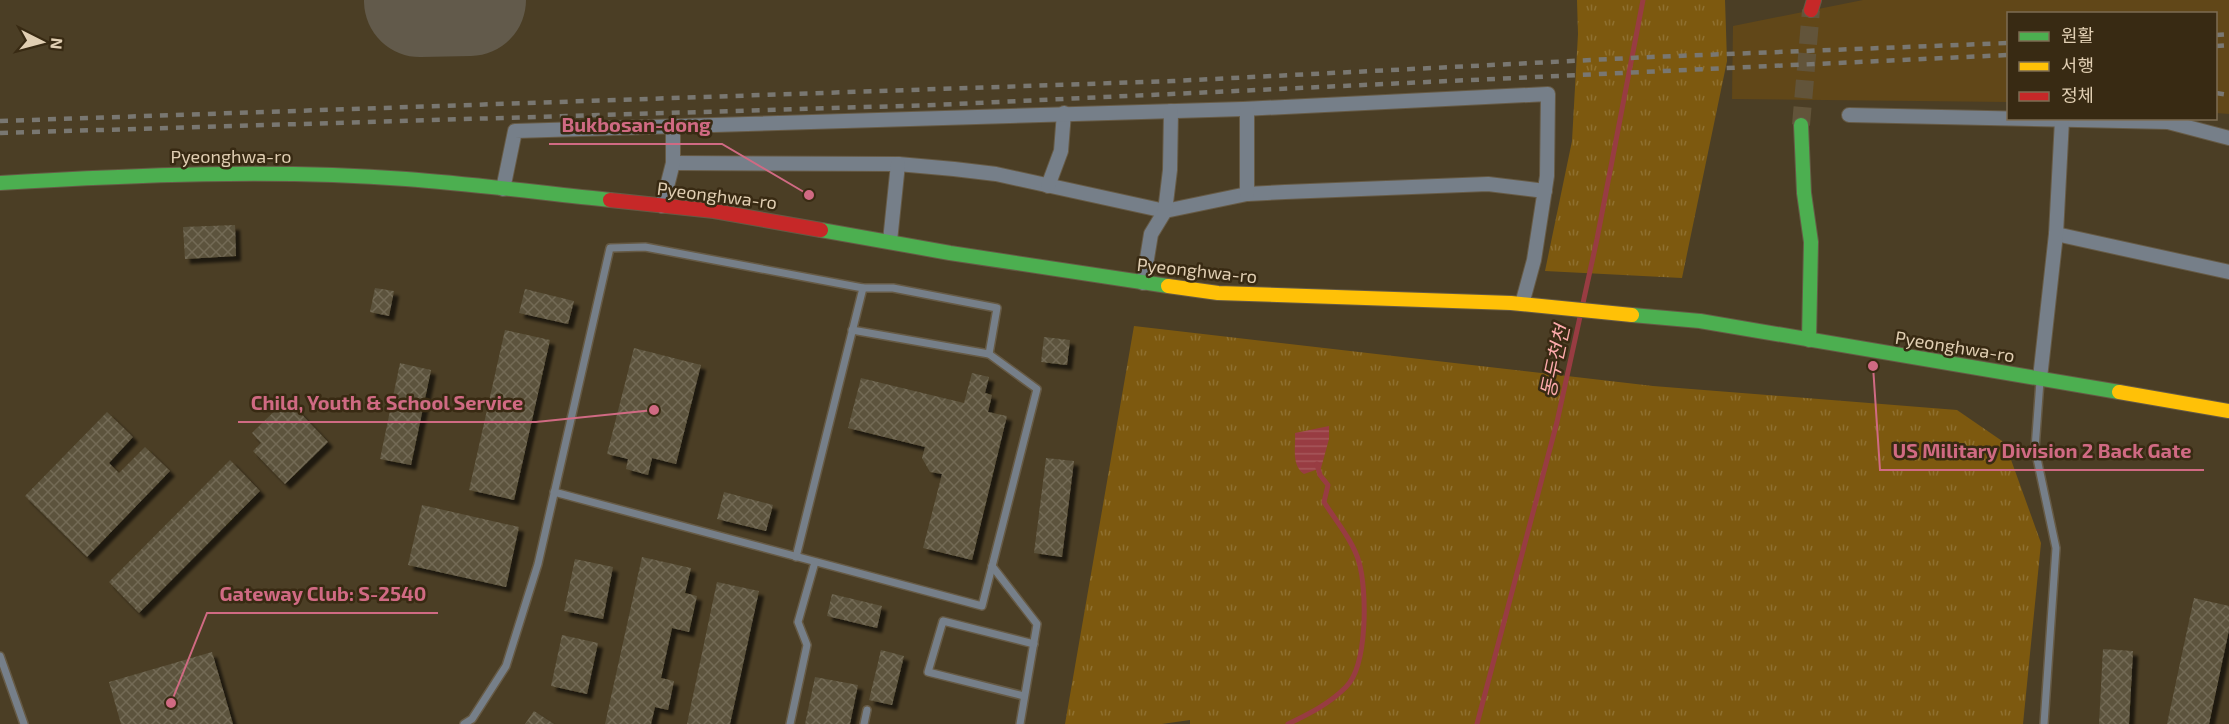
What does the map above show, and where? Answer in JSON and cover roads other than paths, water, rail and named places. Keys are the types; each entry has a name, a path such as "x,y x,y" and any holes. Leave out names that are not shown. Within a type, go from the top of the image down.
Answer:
{"main road":[{"path":"1801,125 1804,193 1811,242 1809,340"},
{"name":"Pyeonghwa-ro","path":"0,183 146,174 235,173 363,176 503,189 782,221 1143,283 1218,293 1528,305 1675,318 2229,411"}],"street":[{"path":"503,189 514,131 1247,109 1548,94 1545,191 1528,305"},
{"path":"1247,109 1247,194"},
{"path":"1143,283 1151,234 1165,211 1170,170 1171,111"},
{"path":"1048,186 1061,151 1064,113"},
{"path":"1849,115 2007,119"},
{"path":"2040,378 2056,234 2062,120 2168,122 2229,138"},
{"path":"662,206 673,162 673,125"},
{"path":"673,162 898,164 996,174 1165,211 1247,194 1488,184 1545,191"},
{"path":"890,241 898,164"},
{"path":"2056,234 2229,272"}],"lane":[{"path":"464,724 472,719 506,666 538,564 610,248 645,247 863,288 893,288 997,308 989,354"},
{"path":"796,557 863,288"},
{"path":"554,492 982,606 1036,389 989,354 852,330"},
{"path":"2040,378 2034,450 2056,548 2044,724"},
{"path":"790,724 807,645 798,622 815,562"},
{"path":"993,566 1037,624 1020,724"},
{"path":"1024,696 928,672 943,621 1034,644"},
{"path":"0,656 24,724"},
{"path":"864,724 867,710"}],"waterway":[{"name":"동두천천","path":"1477,724 1557,422 1597,239 1643,0"},
{"path":"1288,724 1326,704 1346,687 1353,676 1362,645 1364,608 1359,562 1348,539 1324,502 1328,485 1320,475 1317,464"}],"tunnel":[{"path":"1801,125 1811,10"}],"railway":[{"path":"2217,35 2229,34"},
{"path":"0,121 1173,81 1651,57 2007,43"},
{"path":"2217,46 2229,45"},
{"path":"0,133 934,105 2007,55"},
{"path":"2217,93 2229,95"}],"place":[{"name":"Bukbosan-dong","path":"809,195"},
{"name":"US Military Division 2 Back Gate","path":"1873,366"},
{"name":"Child, Youth & School Service","path":"654,410"},
{"name":"Gateway Club: S-2540","path":"171,703"}]}
